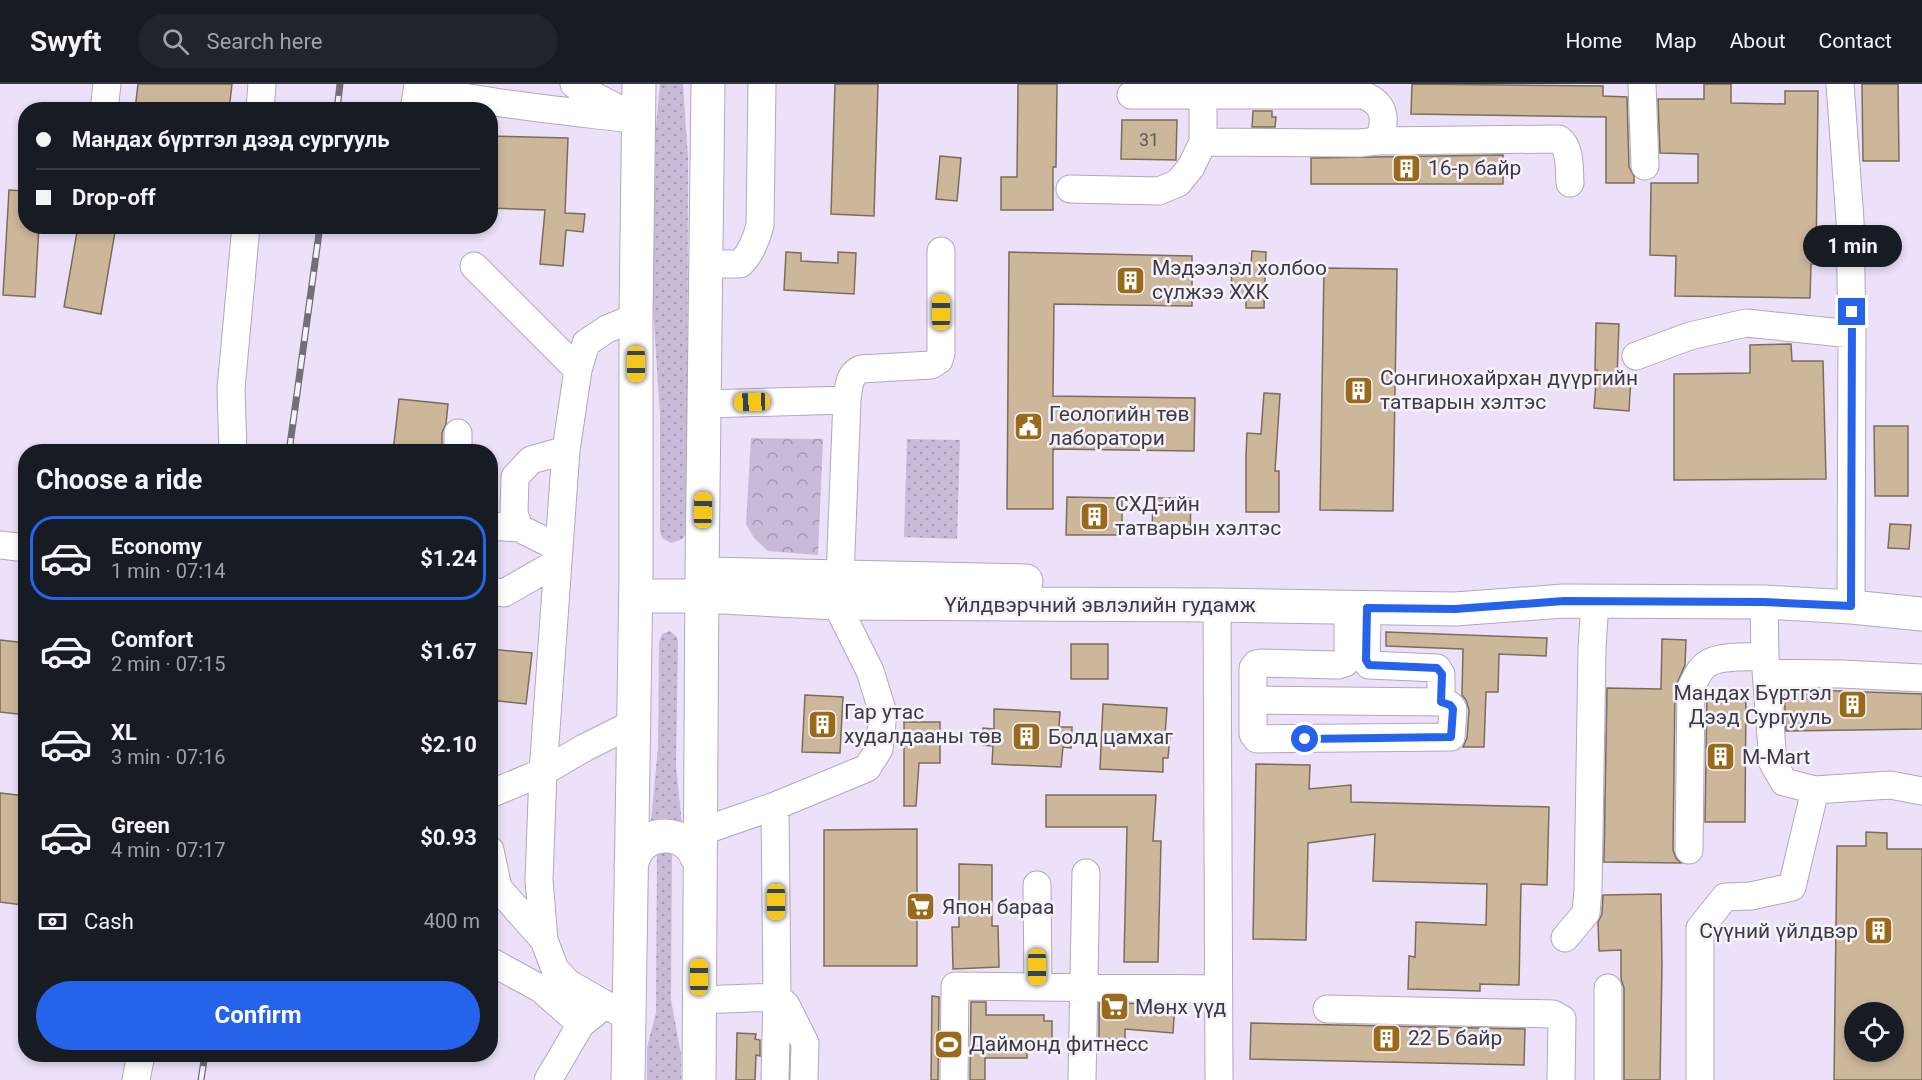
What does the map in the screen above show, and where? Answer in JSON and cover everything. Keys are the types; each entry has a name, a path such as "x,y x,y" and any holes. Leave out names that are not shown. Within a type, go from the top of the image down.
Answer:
{"main road":[{"path":"628,1080 617,1011 631,866 636,586 639,84"},
{"path":"699,1080 708,84"},
{"name":"Үйлдвэрчний эвлэлийн гудамж","path":"636,586 702,585 1217,605 1358,608 1455,609 1580,601 1764,602 1851,606 1922,614"},
{"name":"Үйлдвэрчний эвлэлийн гудамж","path":"838,590 1455,591 1580,601"},
{"path":"631,866 636,851 648,840 663,836 679,838 692,847 700,848"}],"street":[{"path":"105,102 107,84"},
{"path":"261,102 262,84"},
{"path":"415,102 418,84 456,96 496,102"},
{"path":"574,84 639,120"},
{"path":"705,264 740,264 758,234 762,84"},
{"path":"1642,84 1645,166"},
{"path":"1840,84 1850,220 1851,606"},
{"path":"1131,96 1204,90 1363,95 1374,100 1383,110 1383,129 1378,141"},
{"path":"1070,189 1159,191 1178,183 1191,166 1203,142 1204,90"},
{"path":"498,102 639,120"},
{"path":"1203,142 1360,143 1559,139 1567,151 1570,183"},
{"path":"233,444 231,389 245,234"},
{"path":"700,848 775,806 867,768 879,748 883,713 870,671 838,590 847,400 851,378 861,369 931,364 939,360 941,353 941,251"},
{"path":"474,266 578,370"},
{"path":"617,1011 568,983 555,969 544,940 538,880 543,772 566,450 578,370 586,343 607,329 636,317"},
{"path":"1636,356 1690,336 1746,322 1852,334"},
{"path":"704,404 847,400"},
{"path":"519,528 514,513 515,477 531,460 566,450"},
{"path":"498,527 519,528 559,555"},
{"path":"0,545 18,547"},
{"path":"498,592 504,593 559,555"},
{"path":"1565,938 1586,913 1588,890 1592,649 1580,601"},
{"path":"1764,602 1773,763 1784,782 1815,790 1890,785 1922,791"},
{"path":"1217,605 1219,1080"},
{"path":"1253,700 1441,702 1450,705 1453,709 1451,737 1257,739 1253,734 1253,700 1253,668 1256,664 1338,665 1345,663 1358,608"},
{"path":"1358,608 1366,660 1369,665 1437,668 1442,674 1441,702"},
{"path":"1689,850 1691,688 1701,669 1708,662 1721,659 1842,674 1922,678"},
{"path":"498,791 543,772 634,723"},
{"path":"1700,1080 1700,928 1725,897 1751,896 1792,887 1815,790"},
{"path":"775,806 777,997 775,1080"},
{"path":"1082,1080 1086,873"},
{"path":"1037,885 1038,987"},
{"path":"498,888 544,940"},
{"path":"498,965 541,989 581,1024"},
{"path":"954,1080 955,986 1218,989"},
{"path":"1608,988 1608,1080"},
{"path":"699,1000 777,997 786,1005 805,1043 804,1080"},
{"path":"1327,1009 1553,1014 1562,1019 1561,1080"},
{"path":"548,1080 581,1024 617,1011"},
{"path":"136,1080 139,1062"}],"green space":[{"path":"660,84 683,84 688,158 687,530 683,539 671,543 662,538 660,532 660,415 653,307 656,126"},
{"path":"751,438 823,439 818,555 768,551 754,538 746,524"},
{"path":"907,439 960,440 957,539 904,537"},
{"path":"670,631 677,637 678,642 676,766 682,825 667,818 651,821 658,747 659,642 662,634"},
{"path":"657,851 672,852 671,1000 681,1054 681,1080 647,1080 647,1047 656,1013"}],"building":[{"path":"138,84 232,84 230,102 136,102"},
{"path":"835,84 878,84 874,216 831,214"},
{"path":"1018,84 1057,84 1053,210 1001,210 1001,177 1017,177"},
{"path":"1412,84 1603,86 1603,96 1627,97 1629,167 1634,176 1634,183 1606,183 1606,117 1411,114"},
{"path":"1704,84 1731,84 1731,103 1785,104 1785,91 1818,91 1816,264 1811,264 1810,298 1675,296 1676,256 1650,255 1651,183 1698,183 1698,154 1660,153 1658,99 1704,99"},
{"path":"1862,84 1898,84 1899,161 1863,161"},
{"path":"1253,111 1272,111 1272,117 1276,117 1275,127 1252,127"},
{"path":"1122,120 1177,120 1176,160 1121,159"},
{"path":"498,136 568,138 565,213 585,214 583,232 566,230 563,266 540,264 545,210 498,208"},
{"name":"16-р байр","path":"1503,155 1503,184 1311,184 1311,158"},
{"path":"940,156 961,158 957,201 936,199"},
{"path":"9,190 18,191 18,234 39,234 35,297 3,295"},
{"path":"77,234 115,234 101,314 64,307"},
{"path":"1252,251 1266,252 1264,308 1246,308 1246,297 1231,297 1232,263 1251,264"},
{"path":"786,252 801,253 801,261 838,263 838,252 856,253 854,294 784,290"},
{"path":"1009,252 1192,256 1192,306 1054,304 1053,396 1195,398 1194,451 1053,449 1053,509 1007,509"},
{"name":"Сонгинохайрхан дүүргийн татварын хэлтэс","path":"1324,268 1397,269 1393,511 1320,510"},
{"path":"1596,323 1619,324 1617,376 1631,377 1629,411 1594,408 1597,370 1595,370"},
{"path":"1791,344 1792,361 1823,361 1826,479 1674,480 1674,374 1750,373 1750,345"},
{"path":"1264,393 1280,394 1275,471 1279,471 1279,512 1246,512 1247,433 1261,434"},
{"path":"399,399 448,404 442,444 394,444"},
{"path":"1874,426 1908,426 1908,496 1875,496"},
{"name":"СХД-ийн татварын хэлтэс","path":"1067,497 1122,498 1122,535 1066,535"},
{"path":"1153,498 1191,498 1190,535 1152,534"},
{"path":"1890,524 1911,525 1909,549 1888,548"},
{"path":"1386,632 1547,638 1546,656 1499,654 1498,692 1486,692 1484,747 1463,747 1467,738 1469,710 1462,695 1463,649 1386,646"},
{"path":"1662,639 1686,640 1685,665 1675,688 1673,850 1681,863 1604,862 1607,688 1661,689"},
{"path":"0,640 18,642 18,714 0,712"},
{"path":"1071,644 1108,644 1108,679 1071,679"},
{"path":"498,650 532,653 526,704 498,701"},
{"name":"Мандах Бүртгэл Дээд Сургууль","path":"1784,689 1922,694 1922,729 1786,731"},
{"name":"M-Mart","path":"1707,693 1746,693 1745,822 1705,822"},
{"name":"Гар утас худалдааны төв","path":"805,695 843,697 840,753 802,752"},
{"path":"1103,704 1167,708 1165,735 1170,735 1168,758 1163,758 1163,772 1100,769"},
{"name":"Болд цамхаг","path":"994,709 1060,712 1059,727 1072,727 1071,748 1063,747 1061,767 992,764 993,746 983,745 983,728 994,729"},
{"path":"904,722 940,722 940,763 919,763 916,806 904,806"},
{"path":"1256,764 1310,765 1309,789 1351,785 1351,802 1549,807 1547,885 1521,884 1519,985 1480,984 1480,991 1408,989 1409,956 1415,957 1416,922 1486,925 1487,884 1373,881 1375,834 1308,843 1306,940 1253,939"},
{"path":"0,793 18,795 18,904 0,902"},
{"path":"1046,795 1156,795 1153,841 1161,841 1158,962 1124,962 1127,827 1046,827"},
{"path":"917,829 917,966 824,966 824,830"},
{"name":"Сүүний үйлдвэр","path":"1866,832 1887,833 1887,849 1922,849 1922,1080 1834,1080 1837,846 1866,846"},
{"path":"959,864 992,865 992,926 998,926 999,967 953,969 952,927 959,927"},
{"path":"1661,894 1660,1080 1624,1080 1624,988 1621,979 1621,950 1599,951 1598,922 1602,914 1603,895"},
{"path":"932,996 939,997 938,1080 931,1080"},
{"path":"971,1002 986,1002 986,1015 1044,1015 1044,1021 1052,1021 1052,1051 1027,1051 1027,1058 985,1058 985,1080 970,1080"},
{"path":"1099,1003 1175,1004 1173,1033 1125,1029 1125,1040 1099,1038"},
{"name":"22 Б байр","path":"1251,1023 1525,1029 1524,1065 1250,1059"},
{"path":"737,1033 756,1034 755,1039 760,1040 760,1056 756,1055 755,1080 736,1080"}],"railway":[{"path":"338,102 340,84"},
{"path":"290,444 319,234"},
{"path":"201,1080 204,1062"}],"place":[{"name":"16-р байр","path":"1407,168"},
{"name":"Мэдээлэл холбоо сүлжээ ХХК","path":"1131,280"},
{"name":"Сонгинохайрхан дүүргийн татварын хэлтэс","path":"1359,390"},
{"name":"Геологийн төв лаборатори","path":"1028,426"},
{"name":"СХД-ийн татварын хэлтэс","path":"1094,516"},
{"name":"Мандах Бүртгэл Дээд Сургууль","path":"1853,705"},
{"name":"Гар утас худалдааны төв","path":"823,724"},
{"name":"Болд цамхаг","path":"1027,737"},
{"name":"M-Mart","path":"1721,757"},
{"name":"Япон бараа","path":"921,907"},
{"name":"Сүүний үйлдвэр","path":"1879,931"},
{"name":"Мөнх үүд","path":"1114,1007"},
{"name":"22 Б байр","path":"1387,1038"},
{"name":"Даймонд фитнесс","path":"948,1044"}],"route":[{"path":"1305,739 1451,737 1453,709 1450,705 1441,702 1442,674 1440,670 1369,665 1366,660 1367,608 1455,609 1564,601 1764,602 1851,606 1852,312"}]}
